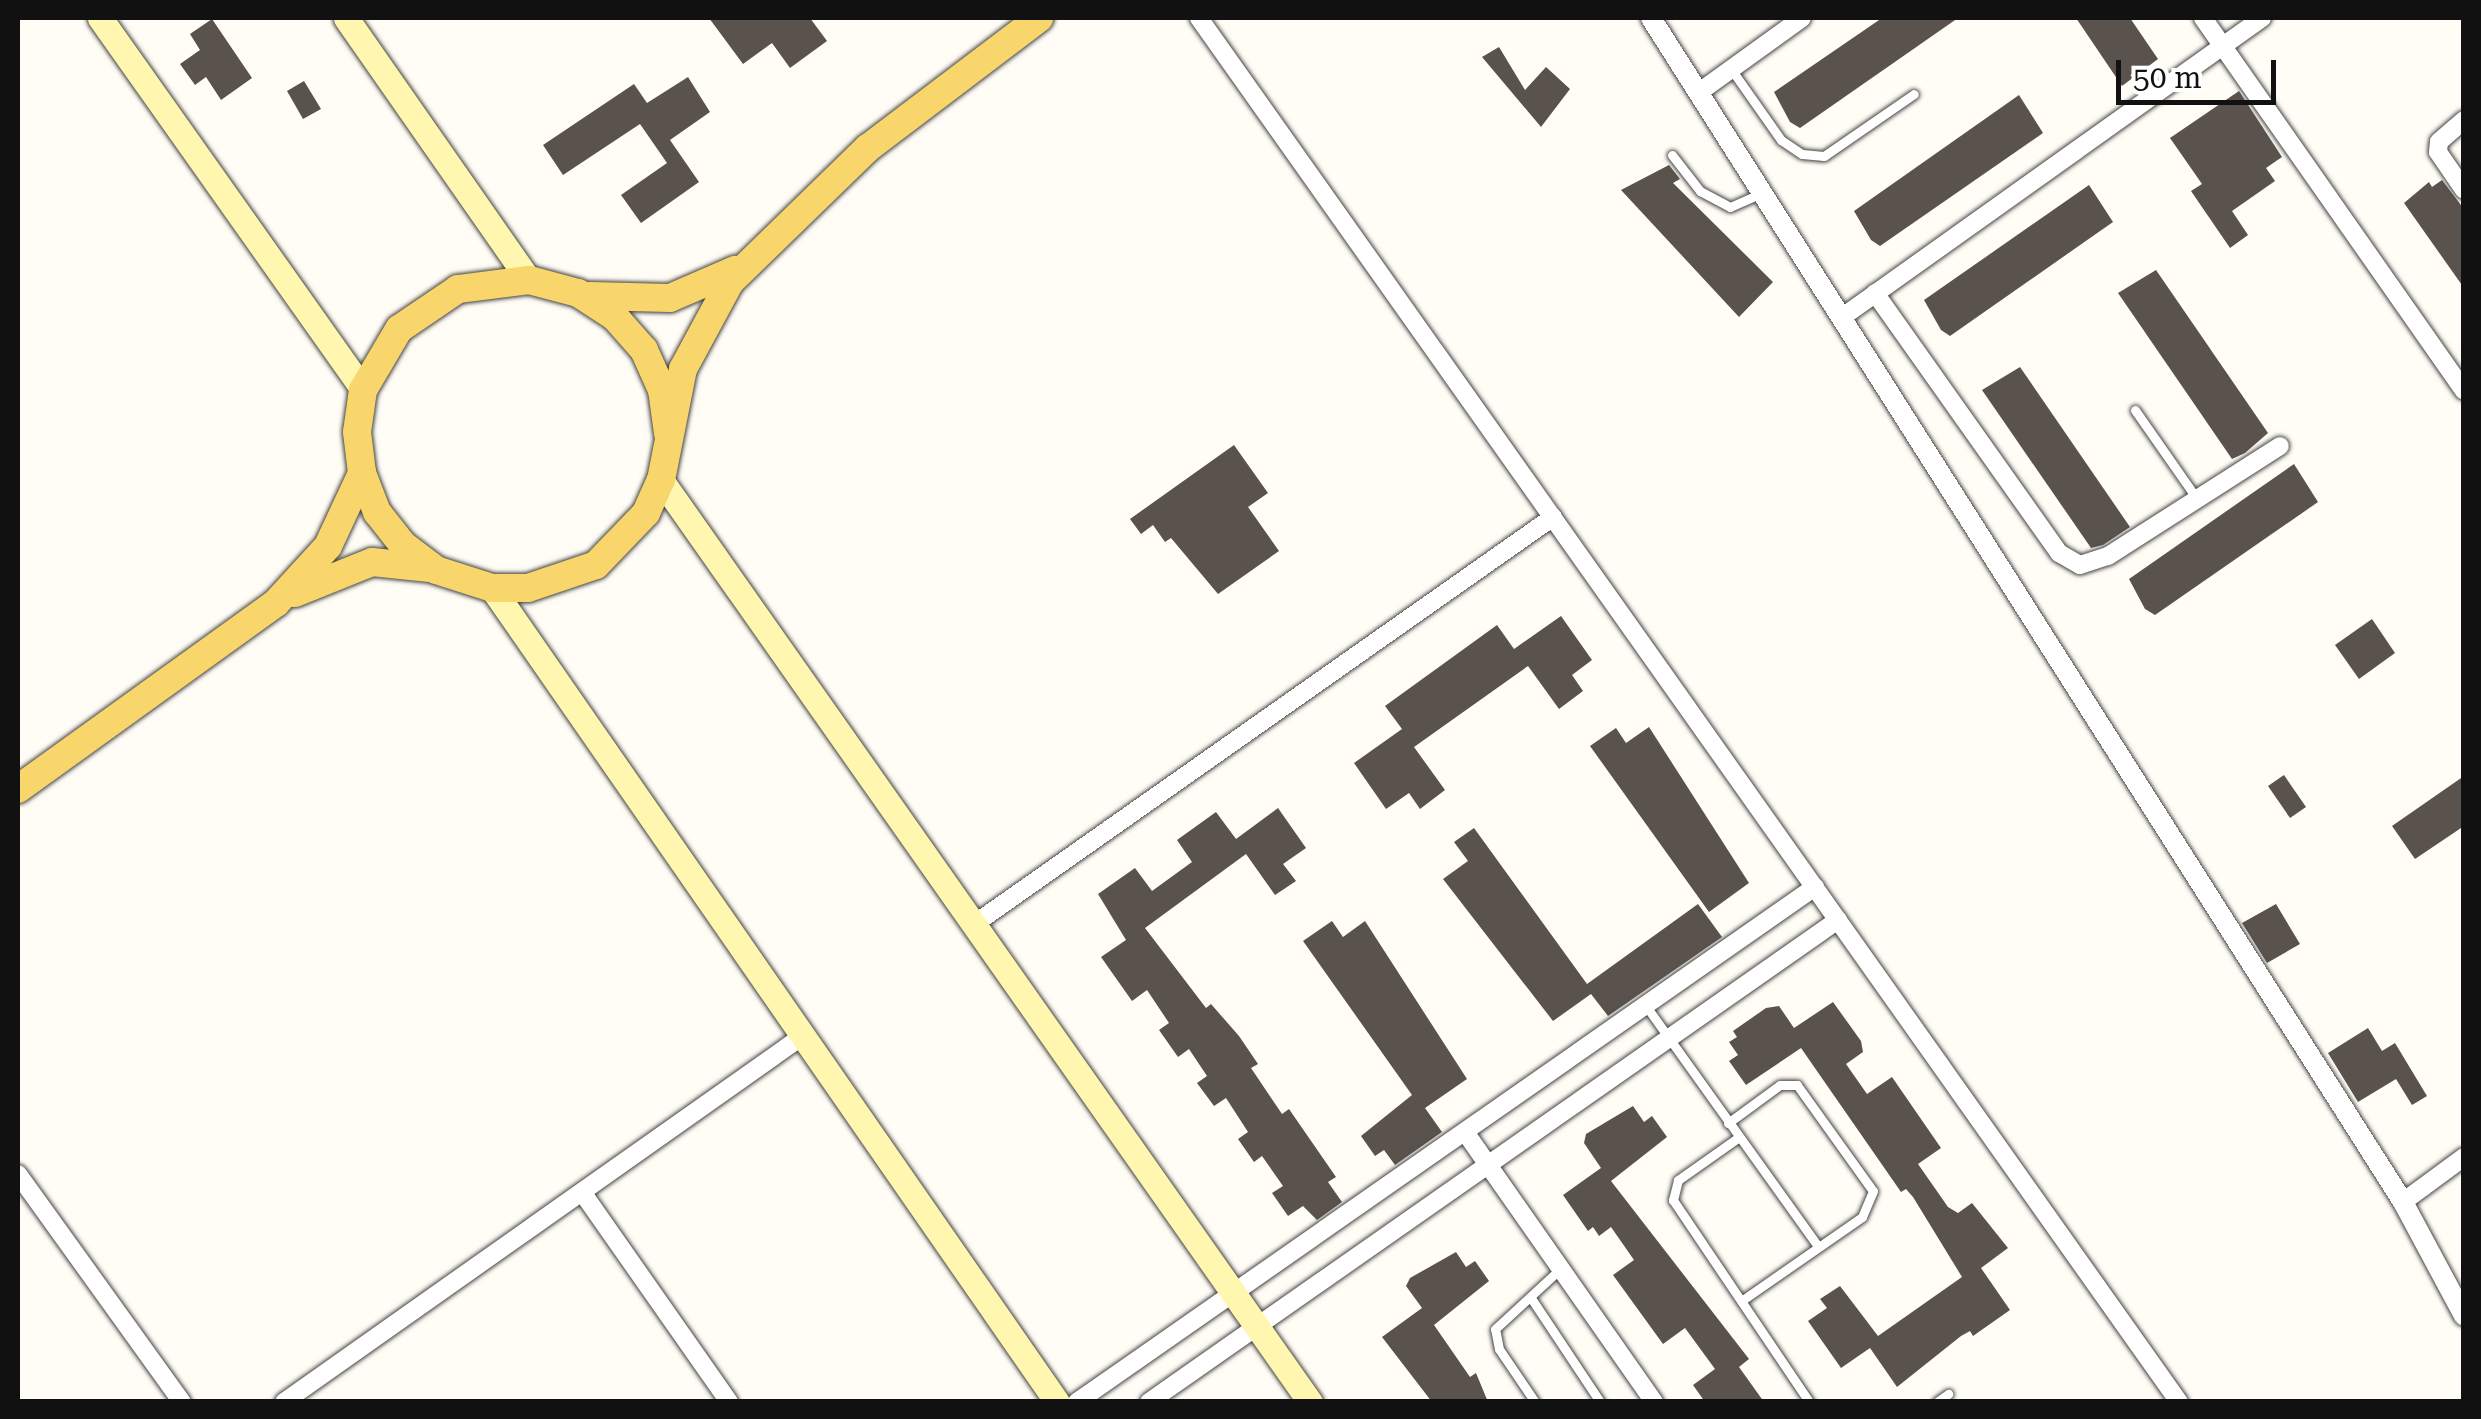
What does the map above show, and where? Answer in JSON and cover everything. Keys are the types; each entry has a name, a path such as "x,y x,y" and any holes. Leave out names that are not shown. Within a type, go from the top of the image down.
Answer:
{"main road":[{"path":"100,18 364,390"},
{"path":"346,18 529,280"},
{"path":"276,603 372,562 436,570 492,588 564,581 596,565 624,542 661,480 668,433 696,338 752,258 868,148 1039,18"},
{"path":"436,570 403,545 378,512 362,473 357,432 364,390 388,343 426,305 458,289 529,280 608,301 670,298 752,258"},
{"path":"578,293 615,317 644,350 662,390 668,433"},
{"path":"18,789 276,603 328,546 362,473"},
{"path":"661,480 1310,1402"},
{"path":"492,588 1057,1402"}],"street":[{"path":"1198,18 2180,1402"},
{"path":"1651,18 2403,1202 2464,1316"},
{"path":"1698,93 1802,18"},
{"path":"2203,18 2464,391"},
{"path":"1841,318 2262,18"},
{"path":"2464,120 2438,142 2438,152 2464,190"},
{"path":"1875,293 2059,553 2080,565 2108,556 2280,446"},
{"path":"974,925 1553,517"},
{"path":"1078,1402 1814,887"},
{"path":"1149,1402 1838,920"},
{"path":"284,1402 801,1037"},
{"path":"1465,1132 1654,1402"},
{"path":"2403,1202 2464,1158"},
{"path":"18,1174 182,1402"},
{"path":"582,1192 729,1402"}],"lane":[{"path":"1731,68 1780,140 1802,154 1824,156 1914,94"},
{"path":"1672,155 1700,191 1730,207 1762,193"},
{"path":"2135,410 2197,499"},
{"path":"1646,1006 1818,1246"},
{"path":"1728,1123 1792,1082 1868,1182 1870,1210 1741,1301"},
{"path":"1739,1137 1673,1190 1678,1209 1809,1402"},
{"path":"1535,1402 1495,1340 1500,1320 1531,1298 1560,1268"},
{"path":"1531,1298 1600,1402"},
{"path":"1938,1402 1948,1394"}],"building":[{"path":"709,18 810,18 827,41 790,68 772,43 743,64"},
{"path":"1882,18 1958,18 1800,128 1790,122 1774,92"},
{"path":"2076,18 2130,18 2158,59 2122,86"},
{"path":"212,19 252,78 221,100 206,77 195,85 180,64 200,50 190,34"},
{"path":"1499,47 1525,90 1546,67 1570,89 1541,127 1482,57"},
{"path":"688,77 710,112 670,140 699,182 641,223 621,195 667,163 640,124 563,175 543,145 634,84 647,103"},
{"path":"304,81 321,109 303,119 287,91"},
{"path":"2239,91 2282,157 2266,168 2275,181 2232,211 2248,235 2230,248 2191,191 2202,184 2170,138"},
{"path":"2019,95 2043,133 1880,246 1871,240 1854,211"},
{"path":"1669,165 1680,179 1673,183 1773,282 1739,317 1621,190"},
{"path":"2442,180 2464,209 2464,288 2404,203 2429,182 2432,187"},
{"path":"2089,185 2113,222 1950,336 1941,330 1924,300"},
{"path":"2156,270 2268,433 2232,459 2118,293"},
{"path":"2020,367 2130,527 2103,545 2091,548 1982,390"},
{"path":"1234,445 1268,493 1248,507 1279,551 1218,594 1171,538 1165,542 1153,525 1141,534 1130,519"},
{"path":"2294,464 2318,502 2155,615 2145,609 2129,579"},
{"path":"1561,616 1592,660 1572,675 1583,691 1559,709 1528,666 1414,747 1445,790 1420,809 1409,793 1386,809 1354,763 1402,729 1385,706 1497,625 1514,649"},
{"path":"2372,619 2395,653 2359,679 2335,645"},
{"path":"1649,727 1749,883 1709,912 1590,746 1616,728 1626,743"},
{"path":"2284,775 2306,807 2290,818 2268,786"},
{"path":"2464,776 2464,826 2415,859 2392,826"},
{"path":"1278,808 1306,848 1283,864 1296,881 1275,895 1246,854 1145,928 1206,1008 1211,1004 1239,1036 1258,1064 1251,1068 1282,1114 1289,1109 1336,1177 1328,1182 1342,1202 1317,1220 1303,1206 1288,1216 1272,1193 1283,1186 1262,1156 1254,1162 1238,1139 1248,1132 1226,1098 1214,1106 1197,1083 1207,1076 1189,1049 1178,1057 1159,1030 1169,1023 1147,990 1132,1001 1101,957 1126,940 1098,894 1135,868 1152,891 1192,862 1177,840 1216,812 1236,839"},
{"path":"1474,828 1587,984 1698,904 1722,937 1608,1016 1591,994 1553,1021 1443,879 1468,861 1454,842"},
{"path":"2276,904 2300,944 2267,963 2242,923"},
{"path":"1332,921 1343,937 1365,921 1467,1079 1425,1108 1442,1132 1395,1165 1384,1150 1375,1156 1361,1136 1412,1095 1303,941"},
{"path":"1833,1002 1861,1041 1863,1052 1846,1064 1867,1094 1892,1077 1941,1148 1918,1164 1948,1207 1958,1213 1972,1203 2008,1248 1981,1268 2010,1310 1973,1336 1970,1331 1961,1336 1897,1387 1870,1348 1841,1368 1808,1321 1827,1308 1820,1299 1840,1286 1878,1336 1962,1277 1913,1197 1906,1189 1901,1192 1801,1048 1746,1085 1729,1061 1738,1055 1729,1042 1737,1037 1733,1031 1766,1008 1779,1006 1794,1028"},
{"path":"2368,1028 2382,1051 2395,1043 2427,1096 2412,1105 2396,1079 2358,1102 2328,1053"},
{"path":"1633,1106 1644,1122 1652,1116 1667,1137 1611,1181 1749,1359 1739,1367 1764,1402 1705,1402 1693,1385 1715,1369 1685,1328 1663,1344 1613,1275 1634,1260 1611,1227 1599,1236 1593,1227 1588,1231 1563,1195 1601,1168 1584,1143 1586,1134"},
{"path":"1456,1252 1466,1267 1475,1261 1489,1281 1434,1325 1470,1377 1476,1373 1488,1402 1432,1402 1382,1337 1422,1308 1406,1286 1410,1278"}]}
